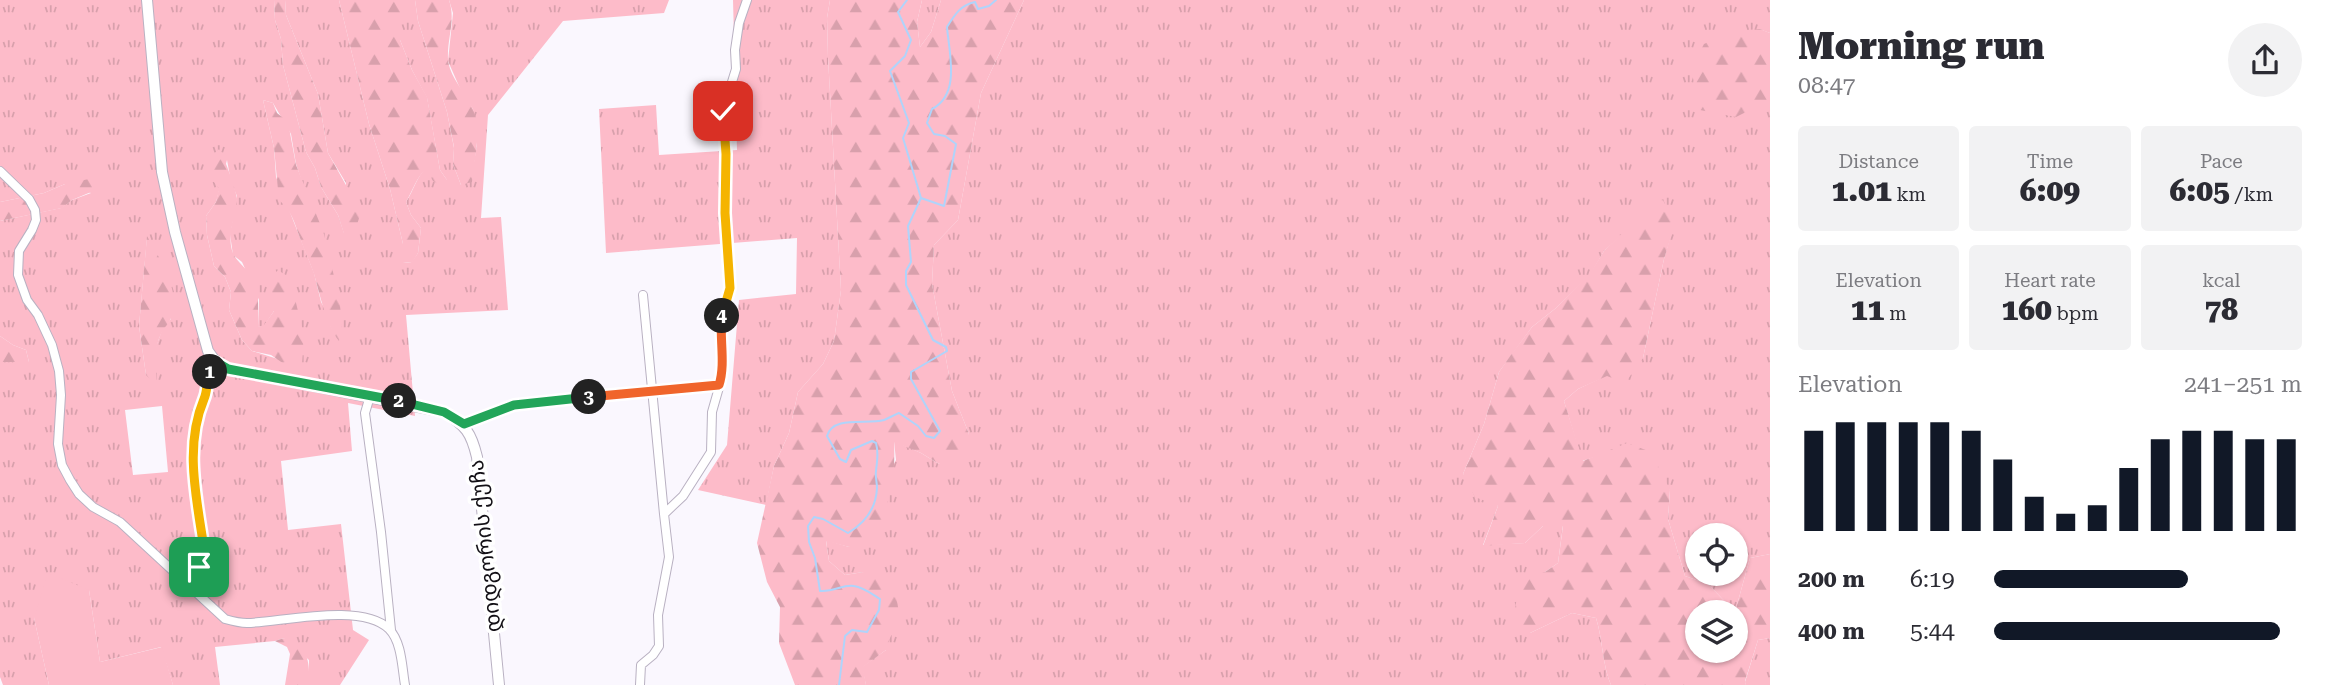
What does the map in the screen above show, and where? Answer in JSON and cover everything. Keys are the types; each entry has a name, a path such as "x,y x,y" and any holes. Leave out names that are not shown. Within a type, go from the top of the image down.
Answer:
{"street":[{"path":"147,0 162,172 208,351 216,362 228,369 444,412 464,424 514,405 719,385"},
{"path":"664,514 683,496 711,452 712,412 722,377 720,331 730,288 723,111 736,69 735,50 739,23 747,0"},
{"path":"0,171 29,199 35,210 36,220 19,251 18,275 27,300 52,345 59,372 61,395 58,444 62,465 79,494 93,507 120,522 225,619 244,623 346,615 368,617 391,630"},
{"path":"640,685 641,665 659,646 658,615 669,557 643,295"},
{"path":"179,577 191,574 205,556 192,448 198,410 205,397 207,379 216,362"},
{"path":"370,396 365,413 382,532 391,630 399,647 405,685"},
{"name":"დიდგორის ქუჩა","path":"464,424 473,440 477,457 499,685"}],"green space":[{"path":"0,0 274,0 283,65 306,152 321,187 338,215 344,233 346,183 328,153 318,94 286,15 285,0 339,0 369,124 390,189 403,244 403,262 411,263 418,253 421,228 411,215 406,202 426,168 447,180 440,170 427,98 400,40 400,0 415,0 418,21 447,112 454,148 453,164 461,185 474,162 477,145 473,109 462,93 448,61 453,13 449,0 669,0 664,13 563,21 488,115 481,218 501,217 508,310 406,315 415,416 348,403 352,451 281,461 288,530 341,524 353,630 369,640 340,685 309,685 309,660 284,638 215,647 220,685 173,685 161,647 100,662 89,590 34,618 49,685 3,685 0,677 0,362 29,362 26,350 0,336 0,221 61,208 72,200 91,193 65,184 44,193 0,202","holes":["263,100 273,103 291,134 296,164 306,194 332,332 314,273 276,177 274,148","227,160 237,196 230,234 233,255 242,262 259,300 258,327 264,326 274,311 281,360 252,351 242,340 229,310 231,292 225,277 214,266 207,235 206,216 216,202","147,238 171,319 162,330 146,375 139,326","162,406 168,472 133,475 125,410"]},
{"path":"274,0 285,0 286,15 318,94 328,153 361,212 354,234 344,234 338,215 321,187 306,152 283,65"},
{"path":"339,0 400,0 400,40 427,97 440,170 447,180 447,189 433,181 426,169 406,202 411,215 421,228 418,253 412,263 403,262 403,244 390,189 369,124"},
{"path":"415,0 449,0 452,15 449,65 472,107 477,125 472,182 461,185 453,164 454,147 447,112 418,21"},
{"path":"733,0 830,0 827,18 828,57 841,290 834,341 823,364 798,392 789,433 774,466 766,505 698,490 727,445 739,300 796,294 797,238 606,253 599,109 656,105 659,155 737,150"},
{"path":"830,0 922,0 917,22 920,47 931,32 941,0 1024,0 981,93 958,220 934,245 932,284 952,391 969,434 964,451 939,464 894,442 890,492 874,538 849,547 826,541 829,561 845,575 863,572 894,583 899,613 886,650 863,667 866,685 795,685 779,643 780,607 767,582 757,543 774,466 789,433 798,392 823,364 834,341 841,290 828,57 827,18"},
{"path":"922,0 941,0 931,32 920,47 917,22"},
{"path":"1024,0 1770,0 1770,33 1759,29 1767,100 1770,100 1770,554 1750,558 1748,565 1748,523 1685,523 1685,576 1668,519 1670,490 1601,455 1582,461 1564,401 1578,389 1643,358 1674,224 1624,233 1604,251 1590,275 1532,327 1499,372 1484,424 1463,474 1498,506 1483,545 1525,543 1543,526 1563,525 1558,563 1545,572 1530,633 1572,613 1596,618 1611,685 866,685 862,667 886,650 863,572 845,575 829,561 826,540 849,547 896,460 894,441 939,464 969,434 952,391 932,284 934,245 958,220 981,93"},
{"path":"1760,29 1770,33 1770,100 1736,117 1700,110 1691,69 1704,44 1730,32"},
{"path":"263,100 273,103 277,113 288,122 296,165 323,231 340,305 342,326 339,341 327,318 294,222 287,208 279,200 274,148"},
{"path":"219,149 237,199 231,233 233,253 258,281 258,327 264,325 274,311 270,279 278,270 290,278 304,336 302,364 293,370 271,355 252,351 242,340 229,310 231,292 225,277 214,266 206,216 216,202 219,188 209,176 210,160"},
{"path":"108,175 110,184 72,200 62,208 0,221 0,202"},
{"path":"1663,200 1675,224 1664,259 1643,358 1625,383 1607,376 1578,389 1564,401 1583,461 1627,443 1651,452 1670,490 1668,519 1685,576 1685,586 1710,586 1723,600 1685,600 1685,663 1748,663 1748,600 1738,600 1742,586 1748,586 1750,558 1770,554 1770,638 1758,640 1746,685 1611,685 1596,618 1572,613 1530,633 1513,616 1523,573 1545,572 1558,563 1563,526 1543,526 1525,543 1483,546 1498,506 1475,497 1463,474 1484,424 1499,372 1532,327 1556,308 1589,275 1604,251 1644,212"},
{"path":"147,236 168,276 174,297 170,320 157,345 157,386 146,375 139,326"},
{"path":"0,336 26,350 29,362 0,362"},
{"path":"48,573 89,590 100,662 162,647 173,685 49,685 34,618"},
{"path":"1710,586 1742,586 1738,600 1723,600"},
{"path":"284,638 303,650 308,662 309,685 285,685 290,654 287,647 275,641"},
{"path":"1770,638 1770,685 1746,685 1758,640"}],"waterway":[{"path":"907,0 898,12 911,40 905,56 890,71 909,123 903,138 921,198"},
{"path":"839,685 845,636 852,630 867,632 879,610 880,599 854,586 820,591 808,526 814,517 848,533 860,525 872,509 876,496 878,454 876,443 872,441 851,450 846,462 840,459 827,436 830,429 836,425 884,420 899,413 918,426 926,436 934,438 940,431 911,379 911,372 947,351 946,347 933,340 906,285 906,271 911,262 908,226 921,198 944,206 956,144 945,136 934,134 927,123 932,109 947,94 950,83 951,60 947,27 965,6 975,2 978,9 989,6 996,0"}],"route":[{"path":"199,567 205,556 192,448 198,410 205,397 207,379 216,362 228,369 444,412 464,424 514,405 719,385 722,377 720,331 730,288 723,111"}]}
